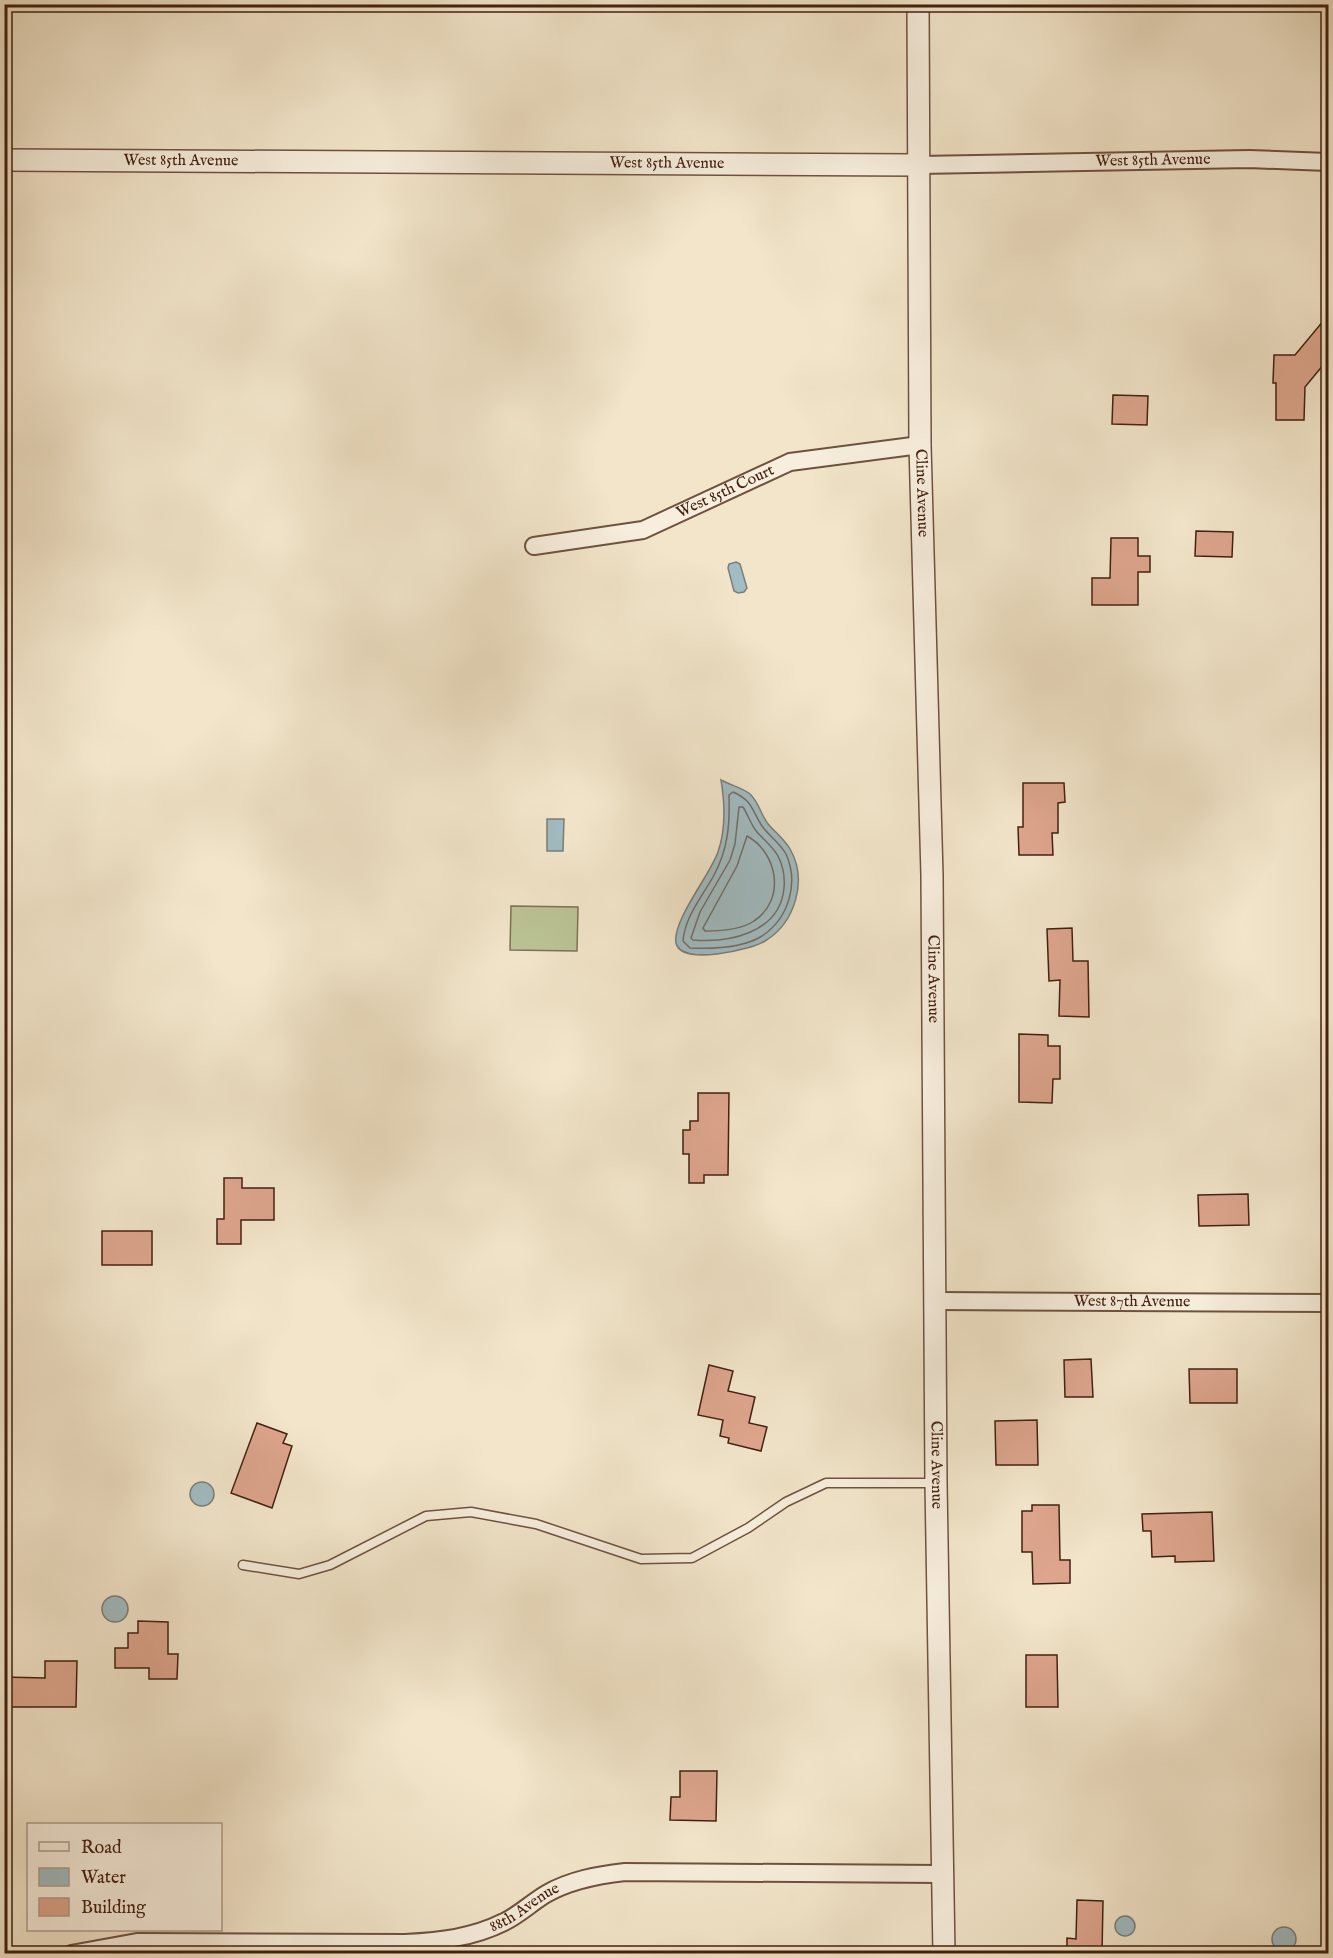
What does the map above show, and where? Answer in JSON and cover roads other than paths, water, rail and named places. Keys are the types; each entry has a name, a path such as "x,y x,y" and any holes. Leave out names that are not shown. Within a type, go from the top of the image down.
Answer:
{"street":[{"name":"Cline Avenue","path":"918,4 920,445 933,875 932,1009 937,1301 936,1483 944,1953"},
{"name":"West 85th Avenue","path":"4,160 919,165 1249,159 1329,162"},
{"name":"West 85th Court","path":"534,546 643,530 790,462 920,445"},
{"name":"West 87th Avenue","path":"937,1301 1329,1303"},
{"name":"88th Avenue","path":"70,1953 137,1942 405,1943 441,1941 467,1937 504,1922 548,1893 590,1876 625,1872 942,1874"}],"lane":[{"path":"243,1564 299,1574 330,1565 426,1516 471,1512 536,1524 641,1559 692,1558 748,1528 786,1502 826,1483 936,1483"}],"water":[{"path":"736,562 740,564 747,588 744,592 738,593 734,591 728,568 729,564"},
{"path":"721,780 744,790 756,801 766,821 788,846 795,861 798,887 791,912 784,923 765,941 732,952 690,954 681,950 676,943 676,934 685,911 714,862 721,843 724,816"},
{"path":"547,819 564,819 563,851 547,851"},
{"path":"202,1482 210,1486 214,1494 210,1502 202,1506 194,1502 190,1494 194,1486"},
{"path":"115,1596 124,1600 128,1609 124,1618 115,1622 106,1618 102,1609 106,1600"},
{"path":"1125,1916 1132,1919 1135,1926 1132,1933 1125,1936 1118,1933 1115,1926 1118,1919"},
{"path":"1284,1927 1289,1928 1295,1934 1295,1944 1289,1950 1284,1951 1279,1950 1273,1944 1272,1939 1273,1934 1279,1928"}]}
